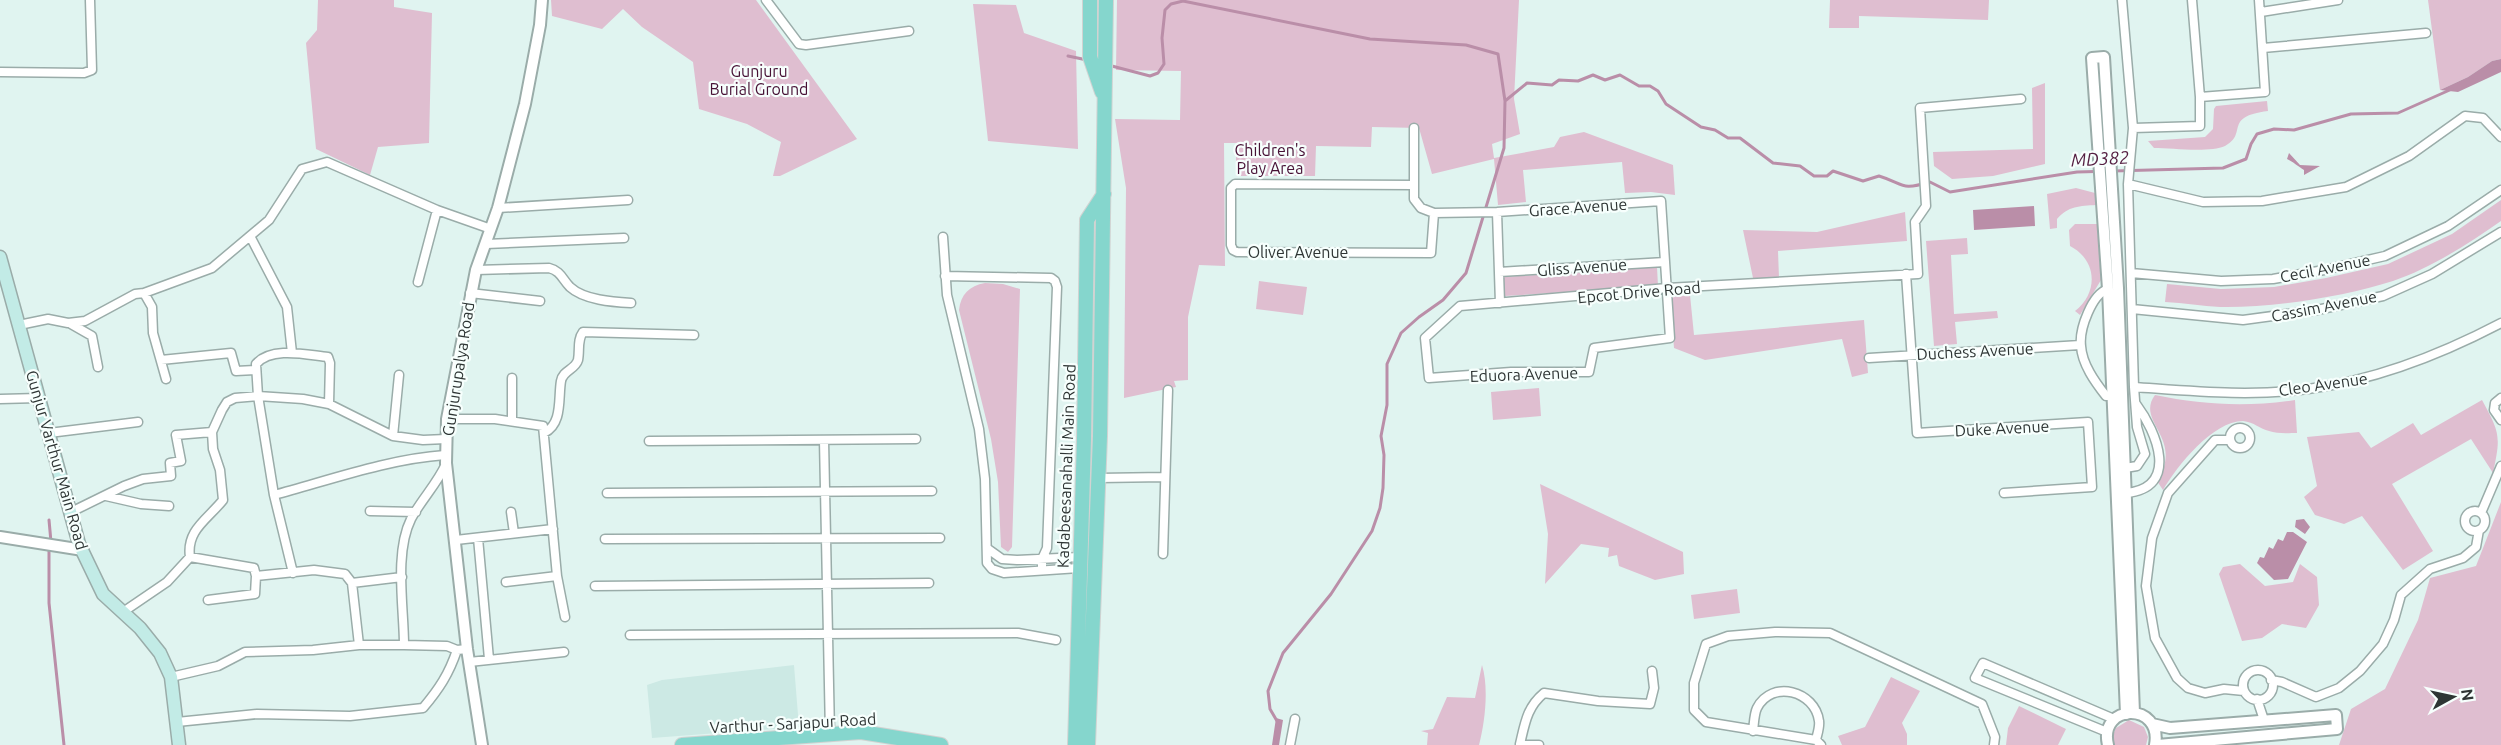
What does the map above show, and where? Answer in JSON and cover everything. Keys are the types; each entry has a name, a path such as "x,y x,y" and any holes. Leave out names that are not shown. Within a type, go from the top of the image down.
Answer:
{"main road":[{"name":"Kadabeesanahalli Main Road","path":"1090,0 1090,57 1106,103"},
{"name":"Kadabeesanahalli Main Road","path":"1088,745 1099,478 1105,193 1106,0"},
{"name":"Kadabeesanahalli Main Road","path":"1075,745 1087,220 1105,193"},
{"name":"Gunjur Varthur Main Road","path":"0,257 82,550 103,594 140,627 160,653 171,677 179,745"},
{"name":"Varthur - Sarjapur Road","path":"682,745 873,733 941,745"}],"street":[{"path":"0,72 84,73 92,70 90,0"},
{"name":"Gunjurupalya Road","path":"482,745 469,662 462,650 456,540 446,459 447,419 470,293 498,208 525,104 540,25 542,0"},
{"path":"766,0 799,44 806,45 909,31"},
{"path":"2120,468 2137,466 2145,454 2144,443 2137,427 2134,387 2129,180 2133,128 2122,0"},
{"path":"2133,128 2200,126 2200,97 2192,0"},
{"path":"2200,97 2265,92 2259,0"},
{"path":"2260,12 2338,0"},
{"path":"2263,48 2426,33"},
{"path":"2106,183 2110,148 2098,57 2098,150 2106,183 2113,289 2130,714"},
{"path":"1911,355 1906,274 1918,274 1916,222 1926,206 1920,108 2021,99"},
{"path":"2129,180 2203,202 2262,201 2346,187 2409,156 2465,117 2483,118 2501,136"},
{"path":"1414,128 1414,199 1421,208 1434,213"},
{"path":"68,323 92,319 135,294 144,293 212,268 269,220 302,169 327,162 437,210 491,229"},
{"name":"Oliver Avenue","path":"1414,185 1235,184 1231,188 1231,244 1233,250 1237,252 1431,253 1434,213"},
{"name":"Cecil Avenue","path":"2131,273 2221,281 2273,279 2324,270 2385,256 2448,226 2501,190"},
{"path":"498,208 628,200"},
{"name":"Grace Avenue","path":"1434,213 1497,212 1661,201 1665,262"},
{"path":"418,282 437,210"},
{"path":"1497,212 1500,303"},
{"name":"Cassim Avenue","path":"2132,309 2243,320 2317,310 2383,296 2432,274 2501,232"},
{"path":"250,236 287,307 291,353"},
{"path":"944,237 947,295 978,429 985,479 987,563 992,569 1004,573 1042,570 1080,563"},
{"path":"486,244 624,238"},
{"path":"1665,262 1666,288"},
{"name":"Gliss Avenue","path":"1499,272 1665,262"},
{"path":"476,270 549,268 556,270 572,289 613,302 631,303"},
{"name":"Epcot Drive Road","path":"1429,378 1425,338 1460,306 1666,288 1906,274"},
{"path":"945,276 1051,278 1055,280 1057,287 1047,548 1042,559 1042,570"},
{"name":"Eduora Avenue","path":"1429,378 1511,372 1589,372 1594,348 1670,338 1666,288"},
{"path":"2113,289 2101,292 2090,307 2080,345 2091,377 2106,396 2117,396"},
{"path":"144,293 152,307 153,333 166,379"},
{"path":"470,293 540,301"},
{"path":"19,325 48,319 68,323 92,336 98,367"},
{"name":"Cleo Avenue","path":"2134,387 2238,393 2307,390 2381,375 2460,345 2501,323"},
{"path":"544,433 554,424 558,415 561,378 578,361 580,336 583,332 694,335"},
{"name":"Duchess Avenue","path":"1869,358 2080,345"},
{"path":"161,360 231,353 236,371 255,370"},
{"path":"292,573 274,495 258,396 256,364 261,359 291,353 328,357 330,363 329,404"},
{"name":"Duke Avenue","path":"1911,355 1917,433 2088,423 2092,487 2004,493"},
{"path":"393,436 399,375"},
{"path":"512,378 512,421"},
{"path":"1163,554 1168,390"},
{"path":"123,612 167,582 190,557 190,544 194,530 223,500 220,470 213,449 212,432 227,402 235,398 258,396 303,399 329,404 393,436 423,440 446,439"},
{"path":"0,399 39,398"},
{"path":"2501,398 2495,403 2494,410 2501,420"},
{"path":"2121,493 2137,492 2147,487 2158,474 2159,448 2149,421 2136,404"},
{"path":"447,419 512,421 543,426 557,576 565,617"},
{"path":"49,433 138,422"},
{"path":"71,512 143,479 171,476 170,463 181,461 176,435 212,432"},
{"path":"649,441 916,439"},
{"path":"423,440 425,456"},
{"path":"824,440 830,734"},
{"path":"2230,440 2215,440 2168,493 2152,538 2146,586 2155,638 2177,678 2188,688 2205,693 2224,689 2244,691"},
{"path":"274,495 425,456 446,459 410,521 404,545 402,577 404,645"},
{"path":"2271,680 2272,688 2268,695 2257,699 2248,696 2244,691 2243,682 2250,672 2262,671 2271,680 2282,682 2316,697 2339,688 2360,671 2383,644 2394,620 2401,595 2430,569 2463,558 2476,547 2480,530 2485,522 2481,513 2501,466"},
{"path":"1099,478 1165,477"},
{"path":"607,493 932,491"},
{"path":"106,496 141,504 169,506"},
{"path":"2480,530 2470,530 2465,525 2465,519 2472,511 2481,513"},
{"path":"370,512 416,512"},
{"path":"511,512 514,533"},
{"path":"456,540 553,529"},
{"path":"0,537 49,547 82,550"},
{"path":"478,538 489,659"},
{"path":"605,539 940,538"},
{"path":"988,549 1002,559 1042,559 1080,563"},
{"path":"190,557 254,568 255,594 208,600"},
{"path":"256,576 314,570 345,574 352,583 359,645"},
{"path":"506,582 557,576"},
{"path":"352,583 402,577"},
{"path":"595,585 929,583"},
{"path":"1754,731 1756,709 1765,697 1779,691 1790,691 1804,696 1819,722 1818,742 1754,731 1706,722 1694,710 1694,683 1707,644 1728,636 1775,632 1830,633 1982,704 1995,737 1994,745"},
{"path":"630,635 1018,633 1056,640"},
{"path":"171,677 218,666 245,652 359,645 447,646 462,650 438,692 423,708 350,716 257,714 177,722"},
{"path":"469,662 564,652"},
{"path":"2107,732 1975,678 1983,663 2114,719 2130,714 2146,717 2155,732 2156,745 2235,742 2337,729 2336,715 2170,728 2152,724"},
{"path":"1539,745 1520,745 1526,714 1534,701 1544,693 1598,701 1650,704 1654,688 1652,671"},
{"path":"2257,699 2264,720"},
{"path":"2299,718 2300,733"},
{"path":"1290,745 1295,719"},
{"path":"2108,745 2107,732 2114,719"}],"shaded area":[{"path":"2501,59 2501,72 2458,92 2440,90 2468,77 2492,61"},
{"path":"2289,153 2300,165 2320,166 2304,175 2304,170 2287,159"},
{"path":"2034,206 2035,226 1974,230 1973,210"},
{"path":"2304,519 2310,527 2305,534 2295,527 2296,520"},
{"path":"2287,532 2293,532 2307,542 2288,579 2274,580 2257,563 2260,557 2264,558 2269,547 2273,549 2278,539 2283,541"},
{"path":"794,665 799,727 652,738 647,685 662,680"},
{"path":"1276,718 1283,720 1279,745 1272,745"}],"green space":[{"path":"318,0 394,0 394,7 432,13 429,143 378,147 370,175 316,149 306,43 317,30"},
{"name":"Gunjuru Burial Ground","path":"551,0 756,0 857,139 780,176 773,176 781,142 747,124 699,109 693,62 642,27 623,9 602,29 552,16"},
{"name":"Children's Play Area","path":"1117,0 1519,0 1514,99 1520,134 1492,144 1494,158 1554,147 1560,137 1584,132 1673,165 1675,195 1651,192 1625,193 1622,162 1523,170 1526,202 1498,205 1494,159 1432,174 1419,128 1372,127 1371,147 1316,146 1315,176 1236,176 1236,143 1224,143 1225,266 1199,265 1188,317 1188,380 1174,381 1176,387 1124,398 1126,188 1115,119 1180,120 1181,71 1116,70"},
{"path":"1830,0 1989,0 1988,20 1859,16 1859,28 1829,28"},
{"path":"2428,0 2501,0 2501,59 2492,61 2468,77 2440,90"},
{"path":"973,4 1016,5 1024,33 1076,51 1078,149 988,141"},
{"path":"2045,83 2045,164 1993,176 1952,179 1934,166 1933,152 2033,149 2032,88"},
{"path":"2267,101 2268,111 2245,117 2238,126 2232,141 2225,146 2200,150 2154,148 2148,141 2205,137 2213,129 2216,106"},
{"path":"2076,188 2095,193 2096,205 2070,209 2057,219 2057,228 2050,229 2047,194"},
{"path":"2501,200 2501,221 2435,262 2393,281 2330,297 2262,306 2220,307 2165,302 2167,284 2221,289 2274,287 2388,264 2452,234"},
{"path":"1905,212 1907,241 1778,251 1779,278 1753,278 1743,230 1817,232"},
{"path":"2075,224 2097,224 2101,280 2080,315 2075,311 2088,295 2092,277 2086,259 2070,246 2069,230"},
{"path":"1967,238 1968,254 1951,255 1954,314 1997,311 1998,318 1955,322 1957,344 1934,346 1926,241"},
{"path":"1657,267 1658,286 1505,296 1503,277"},
{"path":"1259,281 1307,287 1303,315 1256,309"},
{"path":"985,283 1003,284 1020,289 1012,547 1008,552 1001,547 998,482 991,439 959,310 967,292 974,286"},
{"path":"1690,295 1694,335 1864,320 1868,373 1852,377 1842,339 1705,360 1674,348 1670,297"},
{"path":"1539,388 1541,416 1493,420 1491,392"},
{"path":"2155,395 2225,404 2260,404 2295,400 2297,433 2272,432 2243,421 2220,428 2197,446 2163,490 2157,481 2164,466 2166,453 2151,414 2150,405"},
{"path":"2482,400 2496,428 2498,442 2493,473 2471,439 2392,484 2433,551 2403,570 2362,516 2344,524 2315,515 2304,497 2317,486 2307,437 2359,432 2371,448 2413,423 2421,435"},
{"path":"1540,484 1683,552 1684,574 1655,580 1619,566 1617,555 1608,557 1609,548 1581,544 1545,584 1548,534"},
{"path":"2501,502 2501,745 2339,745 2351,709 2385,689 2418,620 2430,578 2476,566"},
{"path":"2240,564 2265,586 2293,582 2300,564 2317,577 2319,605 2306,628 2282,624 2262,638 2242,641 2219,574 2223,567"},
{"path":"1737,589 1740,613 1694,619 1691,595"},
{"path":"1482,665 1485,705 1479,745 1427,745 1428,733 1421,731 1433,729 1447,697 1475,698"},
{"path":"1891,677 1920,691 1902,723 1907,734 1907,745 1842,745 1838,736 1865,727"},
{"path":"2019,706 2066,729 2058,745 2006,745 2008,728"},
{"path":"2129,720 2144,727 2148,737 2146,745 2114,745 2112,737 2116,728"}],"waterway":[{"path":"1108,65 1150,76 1158,73 1164,64 1162,38 1165,10 1171,4 1183,1 1370,39 1466,45 1498,54 1505,101"},
{"path":"1068,56 1087,60"},
{"name":"MD382","path":"1277,721 1270,709 1268,691 1283,653 1331,594 1372,531 1380,508 1384,455 1381,436 1387,405 1387,364 1401,333 1443,300 1466,273 1504,148 1505,101 1527,83 1552,85 1559,80 1578,81 1593,75 1605,80 1620,75 1639,86 1650,86 1658,91 1666,104 1701,127 1715,130 1728,138 1740,138 1773,163 1800,166 1814,176 1827,176 1833,171 1863,181 1879,176 1908,186 1930,182 1950,192 2077,172 2223,168 2246,159 2257,134 2274,129 2294,130 2351,114 2398,113 2452,89"},
{"path":"49,520 51,542"},
{"path":"49,548 49,603 64,745"}]}
